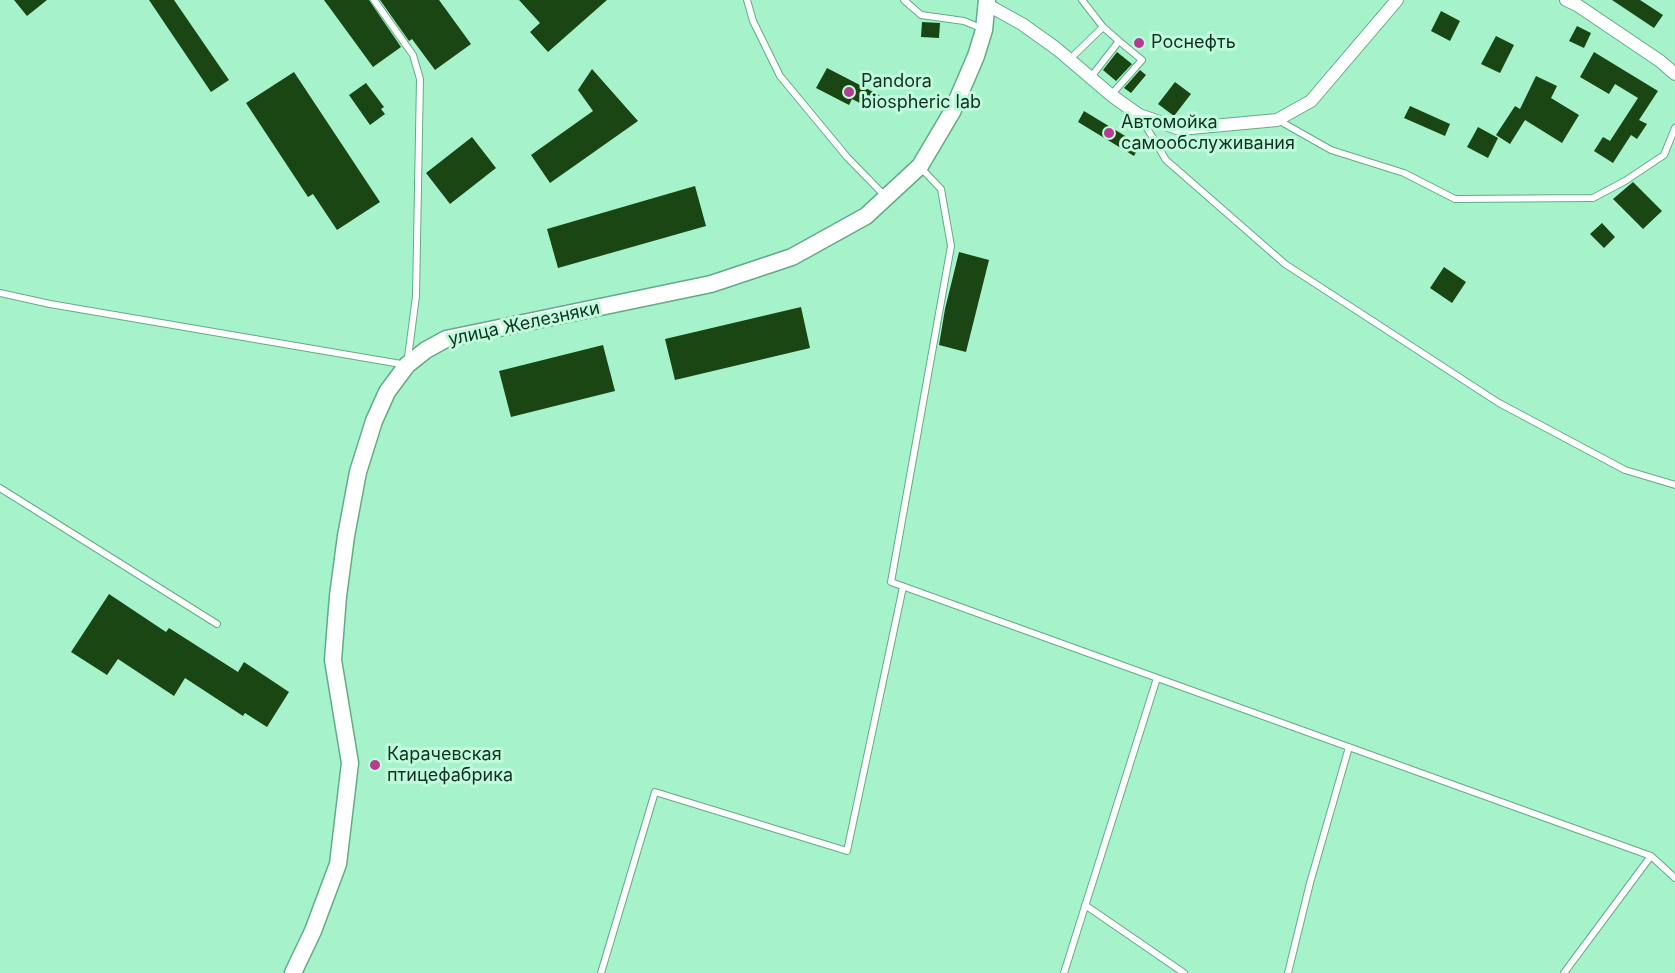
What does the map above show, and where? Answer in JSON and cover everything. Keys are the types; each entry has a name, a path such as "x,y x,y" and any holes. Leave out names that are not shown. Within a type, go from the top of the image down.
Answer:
{"street":[{"path":"986,2 1022,24 1070,59 1111,95 1139,115 1180,129 1277,120 1311,101 1397,0"},
{"path":"1566,0 1660,61 1675,74"},
{"name":"улица Железняки","path":"293,973 313,931 338,864 350,763 333,660 338,596 358,472 374,421 387,392 407,364 446,339 711,284 792,257 866,216 920,166 952,112 976,56 984,30 986,2"}],"lane":[{"path":"0,293 50,304 407,364 416,296 420,80 413,56 374,0"},
{"path":"747,0 753,21 780,76 847,157 886,198"},
{"path":"904,0 921,15 964,21 984,30"},
{"path":"1082,0 1103,27 1142,60 1111,95"},
{"path":"1070,59 1103,27"},
{"path":"1091,77 1119,41"},
{"path":"1139,115 1166,160 1285,264 1499,403 1625,470 1675,485"},
{"path":"1277,120 1331,150 1404,173 1455,199 1593,198 1625,181 1664,155 1675,128"},
{"path":"920,166 941,189 951,246 891,582 1651,856 1675,878"},
{"path":"0,488 217,624"},
{"path":"601,973 655,792 847,851 903,587"},
{"path":"1064,973 1157,678"},
{"path":"1288,973 1310,883 1349,747"},
{"path":"1564,973 1651,856"},
{"path":"1085,904 1184,973"}],"building":[{"path":"14,0 47,0 27,16"},
{"path":"149,0 174,0 229,80 211,92"},
{"path":"324,0 369,0 401,47 373,67"},
{"path":"380,0 439,0 471,44 435,70 412,39 409,41"},
{"path":"519,0 607,0 548,52 530,32 540,23"},
{"path":"1612,0 1640,0 1663,15 1654,28"},
{"path":"1441,11 1460,21 1450,41 1431,31"},
{"path":"922,22 940,23 939,38 921,37"},
{"path":"1577,26 1591,33 1584,48 1569,41"},
{"path":"1496,36 1514,45 1500,73 1481,64"},
{"path":"1117,52 1132,64 1116,81 1103,70"},
{"path":"1594,52 1658,91 1639,120 1647,124 1637,139 1631,135 1613,163 1594,151 1603,137 1610,141 1638,98 1615,84 1609,94 1580,77"},
{"name":"Pandora biospheric lab","path":"827,68 881,96 874,110 852,99 849,105 816,88"},
{"path":"592,69 638,121 550,183 531,155 593,111 578,90"},
{"path":"1140,70 1146,75 1131,93 1124,88"},
{"path":"294,72 380,202 337,230 313,194 308,197 246,103"},
{"path":"1536,76 1557,86 1551,98 1579,115 1562,143 1525,120 1510,144 1496,135 1515,106 1520,109"},
{"path":"1175,82 1191,94 1174,116 1158,104"},
{"path":"366,83 384,107 381,109 385,114 370,125 349,95"},
{"path":"1410,106 1450,124 1445,136 1404,118"},
{"name":"Автомойка самообслуживания","path":"1084,111 1140,145 1134,156 1078,122"},
{"path":"1478,127 1498,138 1488,158 1467,147"},
{"path":"472,137 496,168 450,204 426,173"},
{"path":"1633,182 1662,211 1643,229 1613,199"},
{"path":"695,186 706,226 558,268 547,229"},
{"path":"1602,223 1615,237 1604,248 1590,234"},
{"path":"959,252 989,260 966,352 939,345"},
{"path":"1444,267 1466,282 1452,303 1430,288"},
{"path":"801,307 810,348 675,380 665,339"},
{"path":"603,345 615,391 511,417 499,371"},
{"path":"109,594 166,632 169,628 238,672 244,662 289,692 267,727 245,713 243,716 185,678 174,696 118,659 107,675 71,652"}],"place":[{"name":"Роснефть","path":"1139,43"},
{"name":"Pandora biospheric lab","path":"849,92"},
{"name":"Автомойка самообслуживания","path":"1109,133"},
{"name":"Карачевская птицефабрика","path":"375,765"}]}
